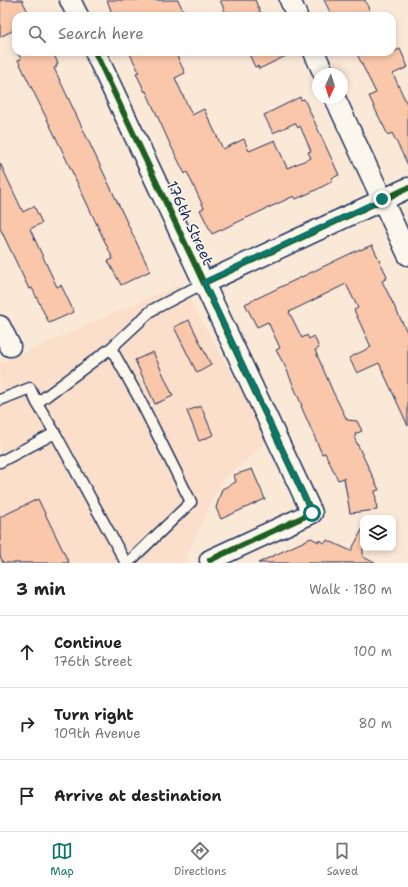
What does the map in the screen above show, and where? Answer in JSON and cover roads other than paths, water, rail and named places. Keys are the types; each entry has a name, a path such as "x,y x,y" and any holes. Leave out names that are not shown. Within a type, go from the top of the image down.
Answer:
{"street":[{"path":"70,0 76,12"},
{"path":"290,0 295,12"},
{"name":"176th Street","path":"97,56 312,513 212,562"},
{"path":"316,56 321,68"},
{"path":"338,104 408,255"},
{"path":"204,282 408,188"},
{"path":"0,326 10,346"}],"lane":[{"path":"37,404 111,348 152,310 204,282"},
{"path":"0,400 30,388 37,404 127,563 191,502 140,400 111,348"},
{"path":"0,462 54,433"}]}
